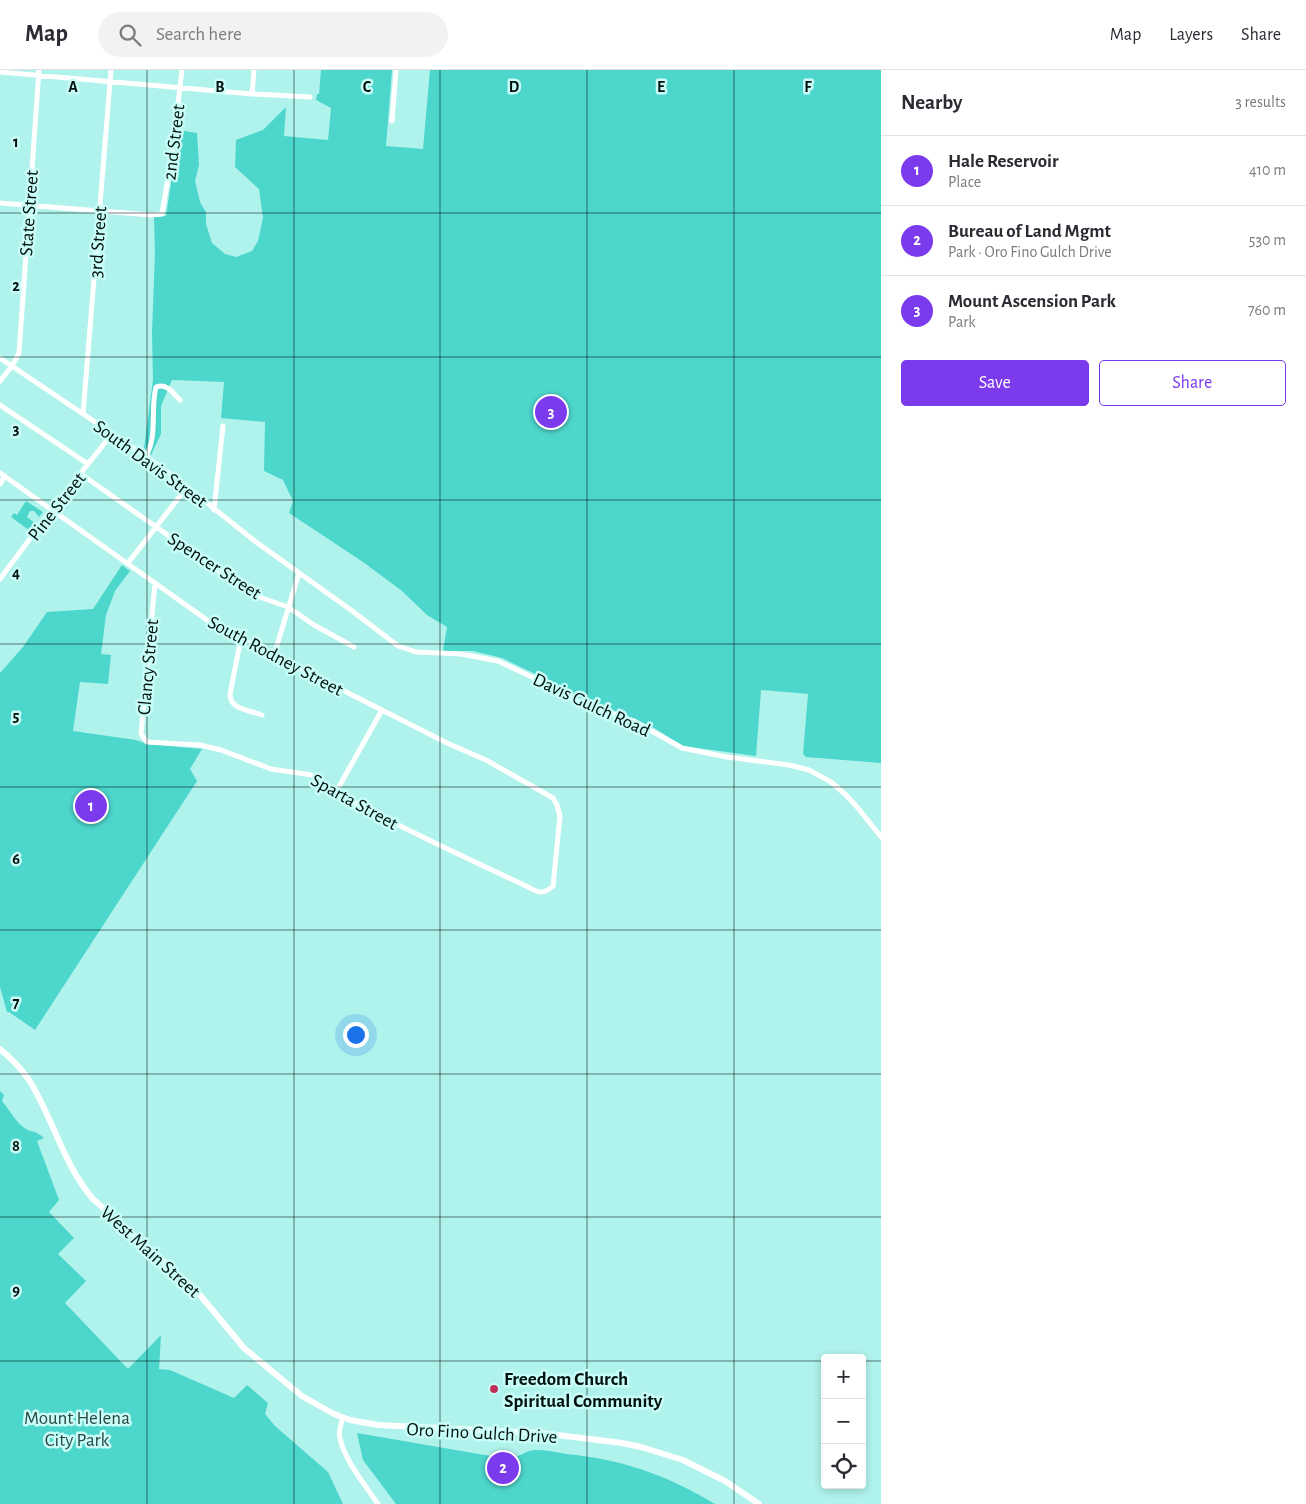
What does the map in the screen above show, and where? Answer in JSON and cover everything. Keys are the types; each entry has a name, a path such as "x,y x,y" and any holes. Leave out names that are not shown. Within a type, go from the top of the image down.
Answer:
{"street":[{"name":"3rd Street","path":"83,414 111,70"},
{"name":"2nd Street","path":"100,211 162,214 172,154 182,70"},
{"path":"252,94 254,70"},
{"path":"392,121 396,70"},
{"path":"0,72 39,72 110,82 310,97"},
{"name":"State Street","path":"0,381 12,366 19,353 28,205 39,72"},
{"path":"0,203 100,211"},
{"name":"South Davis Street","path":"0,358 146,456 256,542 300,573"},
{"path":"146,456 151,446 153,433 153,400 156,387 164,386 170,389 180,400"},
{"path":"0,405 88,464"},
{"path":"214,510 223,426"},
{"name":"Pine Street","path":"0,579 52,509 112,434"},
{"name":"South Rodney Street","path":"0,472 214,624 522,779 553,798 560,816 553,886 546,892"},
{"name":"Spencer Street","path":"81,474 240,586 262,598 288,607 314,625 354,647"},
{"path":"0,484 6,476"},
{"path":"128,563 187,487"},
{"path":"274,655 300,573"},
{"name":"Davis Gulch Road","path":"300,573 403,649 423,653 477,656 498,661 577,701 634,722 682,748 727,757 789,765 820,775 846,795 881,837"},
{"name":"Clancy Street","path":"154,742 147,742 141,734 155,583"},
{"path":"241,638 230,702 234,706 262,715"},
{"path":"336,792 382,710"},
{"name":"Sparta Street","path":"154,742 200,745 220,750 271,769 312,774 336,792 447,850 539,892 546,892"},
{"name":"West Main Street","path":"0,1049 17,1064 28,1079 72,1169 93,1199 195,1289 244,1348 302,1396 343,1418"},
{"path":"343,1418 339,1436 342,1445 358,1475 378,1504"},
{"name":"Oro Fino Gulch Drive","path":"343,1418 368,1424 399,1427 540,1433 642,1446 683,1460 725,1482 759,1504"}],"green space":[{"path":"321,70 392,70 386,146 423,149 430,70 881,70 881,763 806,757 803,754 808,694 761,690 756,756 683,746 654,728 578,697 502,658 473,651 443,651 447,627 427,615 402,591 363,562 289,513 293,501 283,480 264,471 265,422 221,418 224,382 172,380 161,406 161,434 151,455 144,448 153,380 154,217 166,216 179,130 197,133 199,165 195,181 200,202 206,212 206,224 212,243 225,254 236,257 252,251 258,241 263,218 259,189 235,167 236,140 263,130 286,107 284,136 328,140 331,108 316,100 317,94 319,94"},
{"path":"26,501 43,512 39,517 34,511 30,511 27,517 35,523 30,531 11,517 14,513 17,515"},
{"path":"122,565 130,571 115,591 106,615 101,654 111,655 108,684 80,682 73,731 136,740 147,744 202,749 190,769 197,781 35,1030 7,1012 0,987 0,673 23,647 47,612 93,609"},
{"name":"Mount Helena City Park","path":"0,1091 4,1095 2,1101 19,1123 26,1129 44,1138 37,1141 59,1200 49,1212 74,1238 58,1254 86,1281 65,1303 128,1369 161,1335 159,1369 170,1370 234,1398 247,1385 268,1403 265,1414 275,1426 328,1472 343,1504 0,1504"},
{"path":"357,1433 502,1458 512,1458 535,1450 586,1456 625,1464 643,1470 679,1485 715,1504 396,1504 363,1460"}],"place":[{"name":"Mount Ascension Park","path":"551,412"},
{"name":"Hale Reservoir","path":"91,806"},
{"name":"Freedom Church Spiritual Community","path":"494,1389"},
{"name":"Bureau of Land Mgmt","path":"503,1468"}]}
